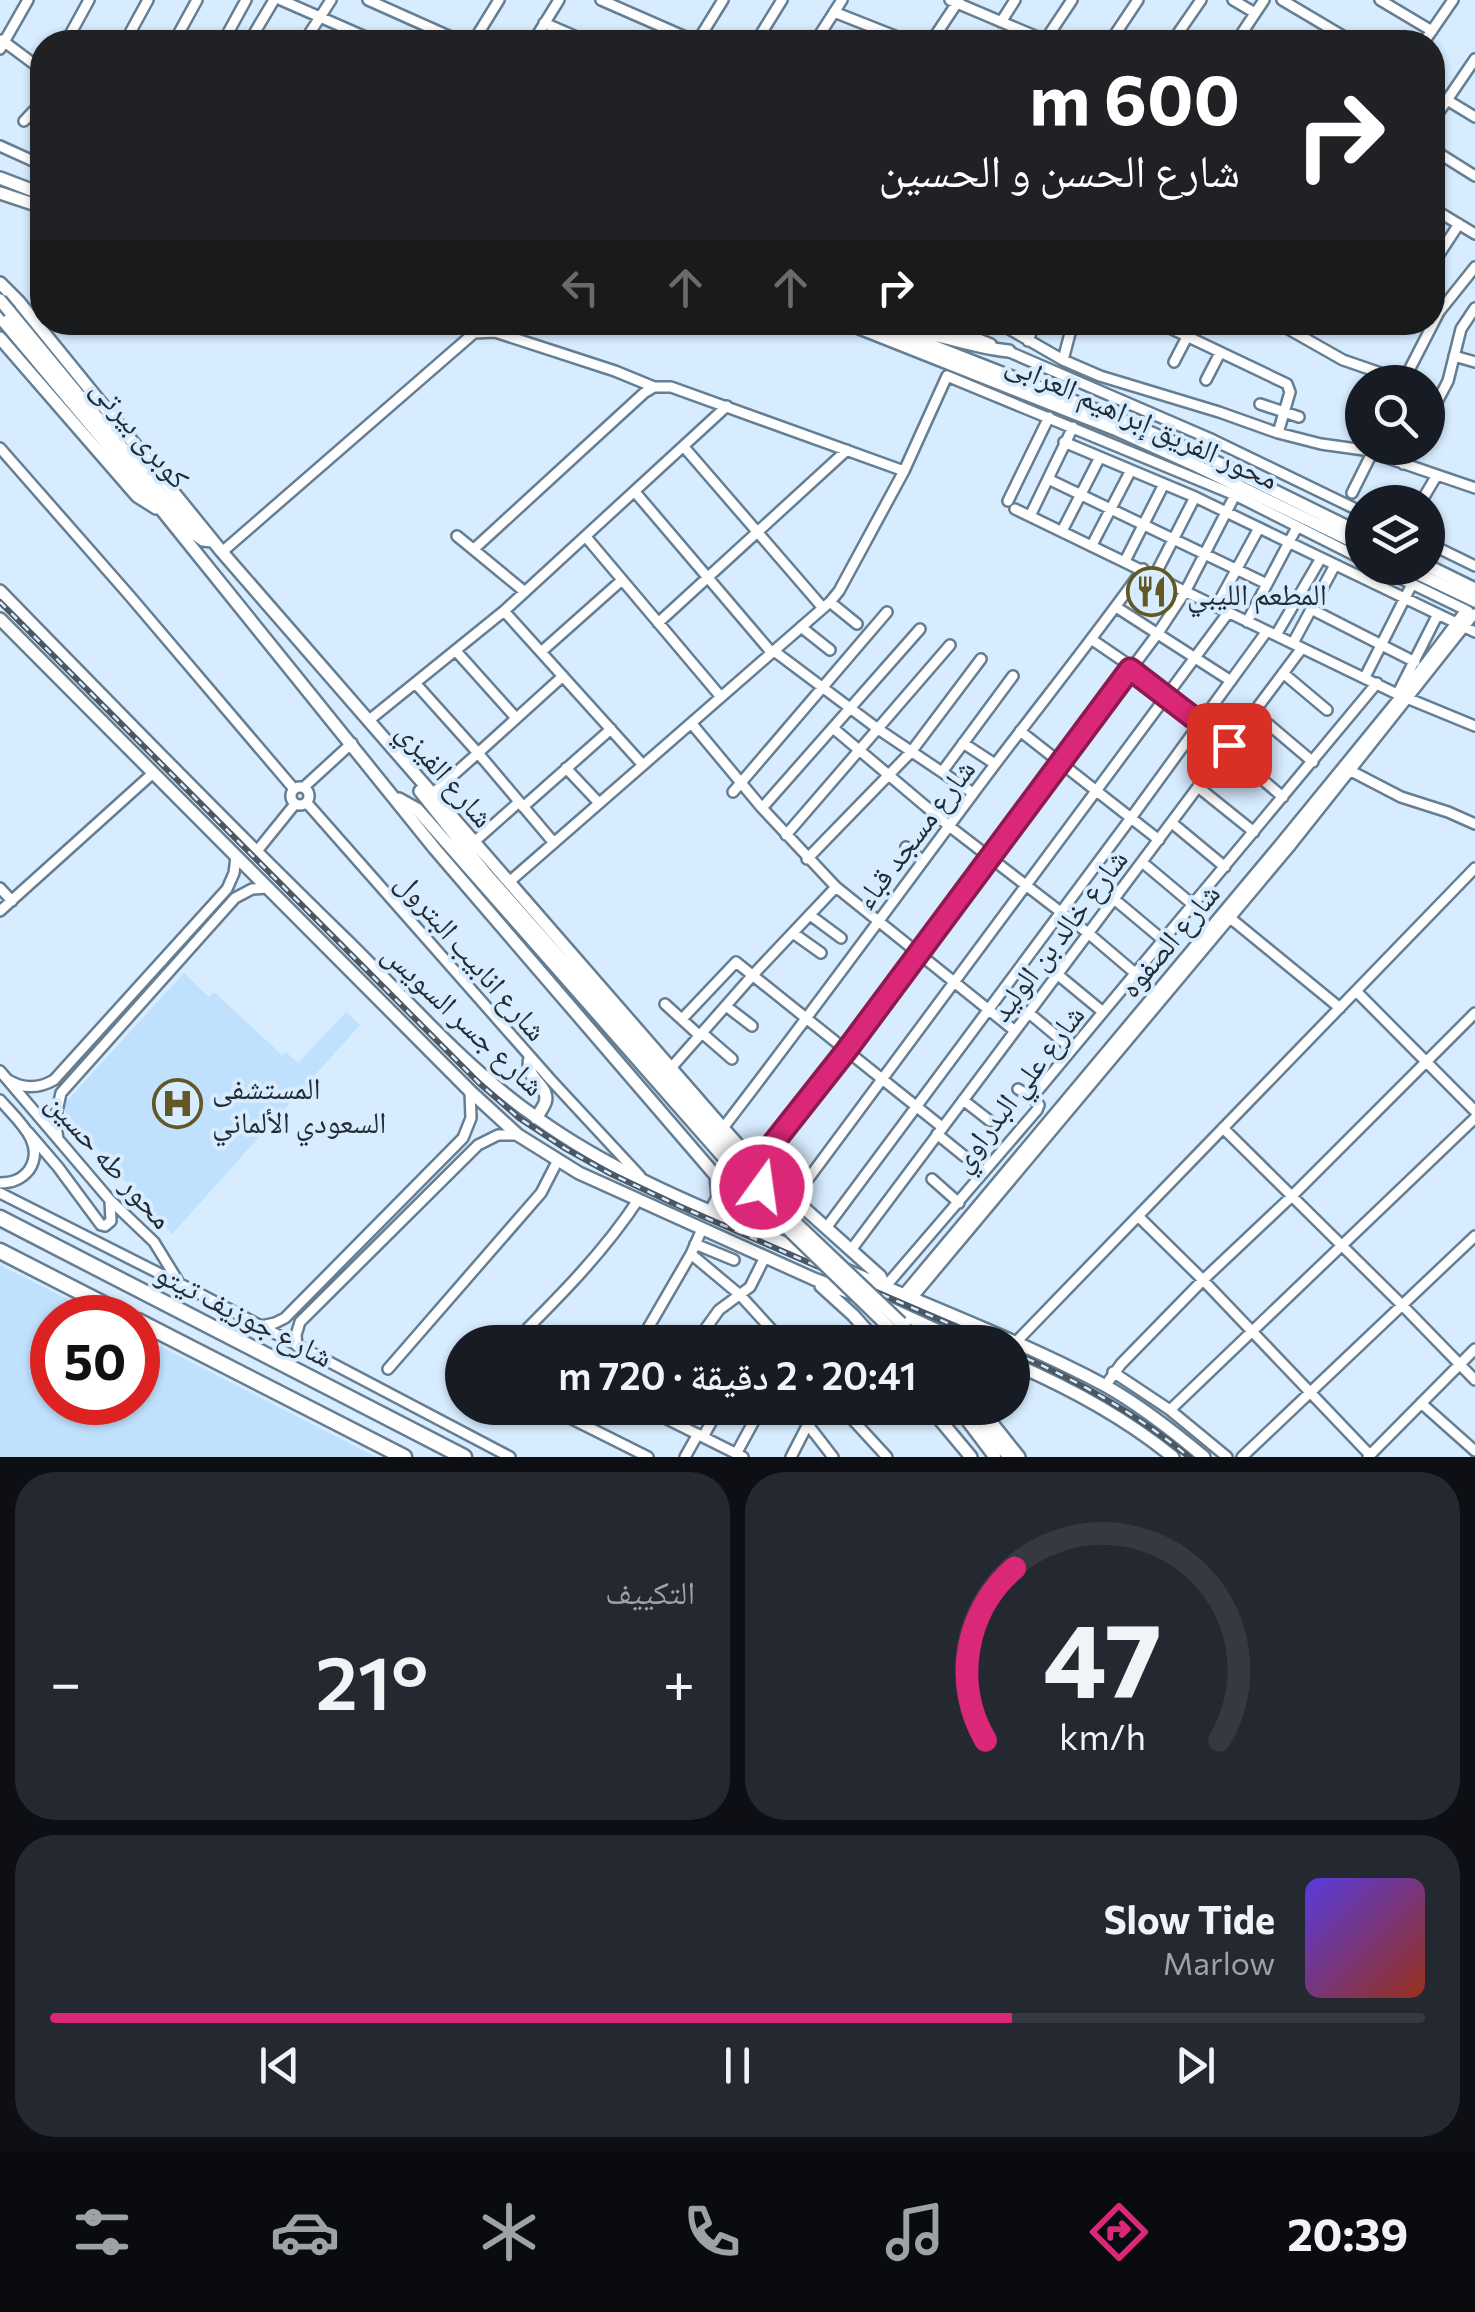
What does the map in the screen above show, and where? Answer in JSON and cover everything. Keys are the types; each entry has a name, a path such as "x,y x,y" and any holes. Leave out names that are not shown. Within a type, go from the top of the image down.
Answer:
{"highway":[{"name":"شارع جوزيف تيتو","path":"0,1218 464,1457"},
{"name":"شارع جوزيف تيتو","path":"0,1251 86,1295"},
{"name":"شارع جوزيف تيتو","path":"160,1332 404,1457"}],"main road":[{"path":"0,178 30,189"},
{"path":"0,192 30,203"},
{"path":"0,282 8,313"},
{"name":"كوبرى بيرتى","path":"0,301 160,508"},
{"name":"كوبرى بيرتى","path":"8,313 192,532 212,541 368,722"},
{"name":"محور الفريق إبراهيم العرابى","path":"877,335 1099,422 1237,491 1345,539"},
{"name":"محور الفريق إبراهيم العرابى","path":"904,335 1124,421 1345,526"},
{"path":"936,335 1009,352"},
{"path":"0,338 137,496 160,508 435,849 734,1196 748,1198 760,1191 762,1173 756,1165"},
{"path":"1445,574 1475,589"},
{"path":"1433,585 1472,610"},
{"name":"شارع جسر السويس","path":"0,592 477,1070 536,1118 605,1163 645,1182 974,1325"},
{"path":"2,621 15,620 17,609"},
{"name":"شارع جسر السويس","path":"2,621 518,1136 638,1200 926,1325"},
{"path":"22,642 25,630 36,628"},
{"name":"شارع الفيزي","path":"368,722 756,1165 880,1276 885,1287"},
{"path":"412,772 424,797 486,874 791,1232 887,1325"},
{"path":"395,798 417,809 736,1164 902,1325"},
{"path":"530,1058 529,1072 546,1096 536,1118"},
{"path":"710,1211 718,1197 716,1176"},
{"path":"814,1279 862,1325"},
{"name":"شارع جسر السويس","path":"1030,1350 1105,1386 1155,1418 1204,1457"},
{"path":"1053,1380 1054,1370 1060,1364"},
{"path":"1030,1370 1130,1425 1173,1457"},
{"path":"944,1425 971,1457"},
{"path":"971,1425 995,1457"},
{"path":"984,1425 1009,1457"},
{"path":"994,1425 1020,1457"}],"street":[{"path":"28,0 2,43 30,62"},
{"path":"73,30 89,0"},
{"path":"132,30 148,0"},
{"path":"181,30 197,0"},
{"path":"230,30 246,0"},
{"path":"257,30 277,0 348,30"},
{"path":"312,30 332,0"},
{"path":"368,0 435,30"},
{"path":"540,30 558,0"},
{"path":"601,0 670,30"},
{"path":"763,30 782,0"},
{"path":"823,30 842,0"},
{"path":"1001,22 1016,0"},
{"path":"1053,30 1072,0"},
{"path":"1118,30 1138,0"},
{"path":"1180,30 1201,0"},
{"path":"1233,0 1255,14"},
{"path":"1244,30 1264,0"},
{"path":"1282,0 1333,30"},
{"path":"1380,0 1429,30"},
{"path":"1433,30 1453,0"},
{"path":"479,30 495,1"},
{"path":"703,30 719,1"},
{"path":"938,30 955,1 1019,30"},
{"path":"834,12 880,30"},
{"path":"544,24 559,30"},
{"path":"1445,103 1475,59"},
{"path":"1447,100 1475,117"},
{"path":"24,122 30,117"},
{"path":"0,146 30,160"},
{"path":"1445,157 1475,176"},
{"path":"1445,216 1475,234"},
{"path":"1445,245 1459,224"},
{"path":"1445,305 1475,268"},
{"path":"1445,386 1460,329 1475,308"},
{"path":"222,552 473,335"},
{"path":"504,335 654,387 671,387 727,406 904,471"},
{"path":"968,335 1213,440 1345,504"},
{"path":"1018,335 1080,368 1278,433 1345,447"},
{"path":"1028,341 1030,335"},
{"path":"1063,360 1070,335"},
{"path":"1181,335 1288,384 1290,392 1278,433"},
{"path":"1298,335 1357,365"},
{"path":"1412,365 1427,335"},
{"path":"1174,362 1187,338"},
{"path":"1206,380 1220,354"},
{"path":"1454,356 1475,362"},
{"path":"509,882 839,591 904,471 946,376 1237,491 1345,551"},
{"path":"474,550 654,387"},
{"path":"1260,404 1299,416"},
{"name":"شارع الفيزي","path":"368,722 504,611 727,406"},
{"path":"1048,417 1012,505 1297,646 1475,726"},
{"path":"1030,516 1072,426"},
{"path":"1064,442 1196,497 1475,632"},
{"path":"684,447 826,605 857,624"},
{"path":"0,448 299,788 309,793 258,851"},
{"path":"658,623 847,450"},
{"path":"1062,531 1100,457"},
{"path":"1407,465 1475,488"},
{"path":"1092,545 1131,470"},
{"path":"1431,485 1437,475"},
{"path":"1048,478 1267,584"},
{"path":"1125,560 1164,484"},
{"path":"756,1165 846,1051 1158,633 1185,592 1237,491"},
{"path":"635,492 773,652 973,794"},
{"path":"1155,575 1196,497"},
{"path":"1247,622 1297,527"},
{"path":"1216,607 1258,528"},
{"path":"456,536 525,592"},
{"path":"586,537 721,697"},
{"path":"1445,551 1475,566"},
{"path":"826,1228 1271,633 1321,558"},
{"name":"شارع خالد بن الوليد","path":"851,1250 1283,673 1335,565"},
{"name":"شارع مسجد قباء","path":"723,1128 1142,569"},
{"path":"541,652 622,580"},
{"path":"1365,678 1411,585"},
{"path":"1414,585 1472,610"},
{"path":"1116,606 1231,682"},
{"path":"1311,610 1416,662"},
{"name":"شارع الصفوه","path":"1227,915 1472,610"},
{"path":"504,611 642,764"},
{"path":"737,787 887,612"},
{"path":"794,1198 1228,612"},
{"path":"1403,696 1438,614"},
{"path":"801,627 830,650"},
{"path":"762,808 920,629"},
{"path":"1091,639 1201,723 1283,796"},
{"path":"786,834 950,645"},
{"path":"456,651 516,718"},
{"path":"807,858 911,752 981,659"},
{"path":"1283,673 1327,710"},
{"path":"432,794 563,676"},
{"path":"942,772 1012,676"},
{"path":"416,684 554,843"},
{"name":"شارع علي البدراوي","path":"885,1287 1037,1110 1033,1098 1377,684"},
{"name":"شارع الصفوه","path":"908,1297 1351,772 1403,696"},
{"path":"1254,712 1313,762"},
{"path":"692,724 737,787 836,887 1015,1031"},
{"path":"834,728 1135,974"},
{"path":"474,842 611,729"},
{"path":"1020,731 1159,840"},
{"path":"301,804 290,797 352,743"},
{"path":"964,743 995,764"},
{"path":"566,768 599,803"},
{"path":"1351,772 1401,797 1475,824"},
{"path":"0,911 152,774"},
{"path":"1198,786 1254,832"},
{"name":"شارع انابيب البترول","path":"301,804 645,1182"},
{"path":"1172,823 1226,867"},
{"path":"906,846 924,861"},
{"path":"8,1080 31,1087 54,1080 227,889 236,857"},
{"path":"1142,862 1192,904"},
{"path":"904,864 915,873"},
{"path":"1030,1329 1475,868"},
{"path":"232,878 245,892"},
{"path":"671,1068 836,887"},
{"path":"0,888 12,900"},
{"path":"58,1139 55,1113 61,1093 235,898 267,888"},
{"path":"1114,899 1163,940"},
{"path":"810,915 841,938"},
{"path":"1227,915 1340,1008"},
{"path":"793,933 821,953"},
{"path":"682,1019 734,962 916,1107 964,1156"},
{"path":"1057,974 1103,1012"},
{"path":"1170,1410 1475,1114 1356,990"},
{"path":"665,1004 732,1059"},
{"path":"726,1006 752,1026"},
{"path":"1028,1013 1072,1050"},
{"path":"1105,1386 1203,1280 1475,1013"},
{"name":"محور طه حسين","path":"0,1071 110,1199 154,1242 179,1284"},
{"path":"1018,1089 1033,1098"},
{"path":"470,1091 477,1134"},
{"name":"محور طه حسين","path":"0,1100 28,1132 34,1148 32,1164 22,1178 0,1184"},
{"path":"962,1100 990,1121"},
{"path":"1223,1128 1475,1380"},
{"path":"28,1132 101,1225 111,1222 110,1199"},
{"path":"297,1346 300,1322 477,1134"},
{"path":"260,1326 280,1321 292,1310 463,1138 477,1134 518,1136"},
{"path":"388,1370 541,1193 558,1160"},
{"path":"932,1179 959,1203"},
{"path":"0,1194 510,1457"},
{"path":"531,1325 582,1273 638,1200"},
{"path":"1139,1216 1369,1456 1475,1348"},
{"path":"650,1325 702,1229"},
{"path":"1242,1457 1475,1236"},
{"path":"693,1249 734,1260"},
{"path":"693,1249 766,1324"},
{"path":"706,1325 712,1316 754,1283 765,1257"},
{"path":"292,1310 300,1322"},
{"path":"1114,1372 1170,1410 1227,1457"},
{"path":"1422,1403 1475,1451"},
{"path":"584,1425 648,1457"},
{"path":"680,1425 740,1455 753,1425"},
{"path":"685,1457 707,1425"},
{"path":"791,1457 807,1425"},
{"path":"809,1425 832,1457"},
{"path":"858,1425 887,1457"}],"shaded area":[{"name":"المستشفى السعودي الألماني","path":"184,973 209,997 214,992 282,1055 286,1052 298,1063 346,1012 360,1025 172,1234 124,1186 127,1183 66,1113 64,1104"},
{"path":"0,1265 59,1295 30,1295 30,1425 160,1425 160,1346 376,1457 0,1457"}],"railway":[{"path":"0,602 479,1083 519,1118 609,1173 952,1325"},
{"path":"1030,1360 1104,1398 1189,1457"}],"place":[{"name":"المطعم الليبي","path":"1152,592"},
{"name":"المستشفى السعودي الألماني","path":"177,1103"}],"route":[{"path":"762,1187 762,1173 756,1165 846,1051 1130,669 1229,745"}]}
